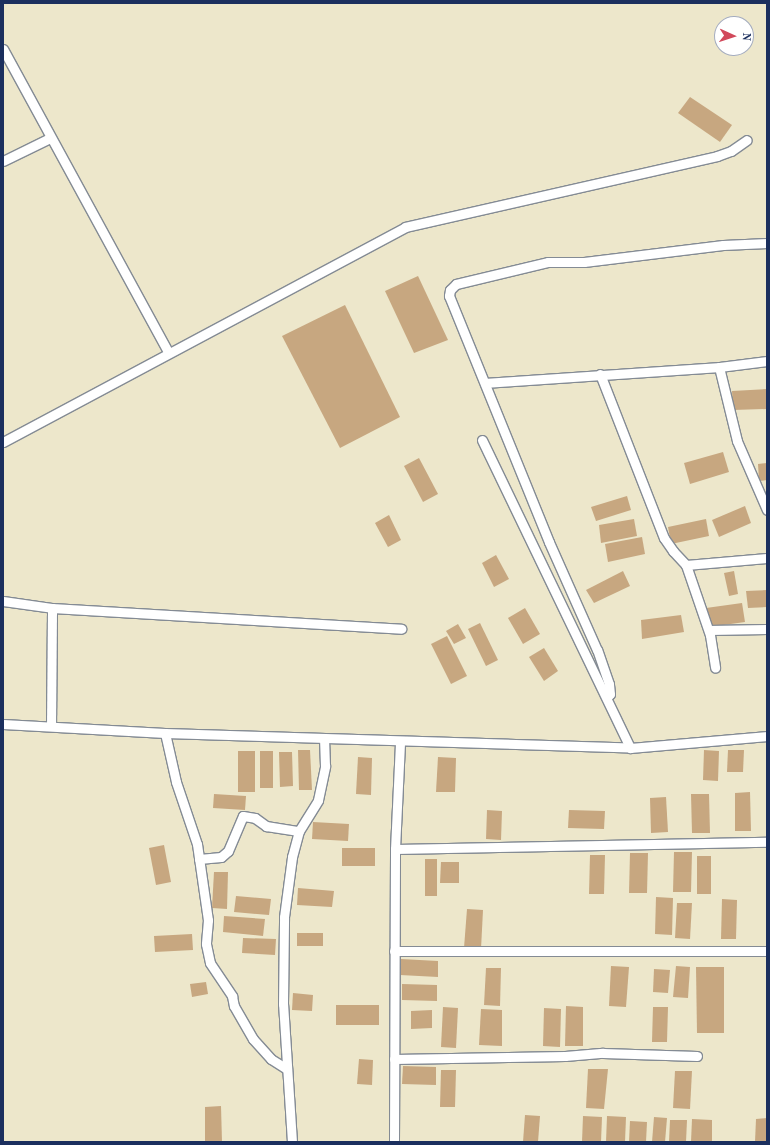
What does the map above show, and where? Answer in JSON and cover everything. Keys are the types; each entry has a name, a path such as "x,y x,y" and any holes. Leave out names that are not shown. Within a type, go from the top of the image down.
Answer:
{"street":[{"path":"3,49 50,138 169,354"},
{"path":"3,161 50,138"},
{"path":"3,442 405,227 717,156 731,151 747,140"},
{"path":"607,697 610,694 609,684 598,650 549,542 449,296 452,286 548,262 584,262 708,247 767,243"},
{"path":"485,383 719,367 767,361"},
{"path":"719,367 737,441 767,510"},
{"path":"600,374 664,538 686,565 709,630 715,668"},
{"path":"482,440 607,697 630,748"},
{"path":"686,565 767,558"},
{"path":"3,601 52,608 401,629"},
{"path":"51,726 52,608"},
{"path":"709,630 767,629"},
{"path":"3,724 165,733 400,742 630,748 767,736"},
{"path":"165,733 176,782 193,825 208,920 206,944 210,964 232,996 234,1006 253,1039 271,1059 287,1069"},
{"path":"292,1142 284,1004 284,917 292,857 299,831 318,800 325,766 324,738"},
{"path":"394,1142 395,848 400,742"},
{"path":"199,859 221,857 228,851 243,816 255,818 266,826 299,831"},
{"path":"395,848 767,842"},
{"path":"394,951 767,951"},
{"path":"394,1059 565,1056 603,1053 696,1056"}],"building":[{"path":"690,97 732,125 720,142 678,113"},
{"path":"418,276 448,340 414,353 385,291"},
{"path":"345,305 400,417 340,448 282,336"},
{"path":"767,389 767,409 733,410 732,391"},
{"path":"723,452 729,472 690,484 684,463"},
{"path":"419,458 438,494 423,502 404,466"},
{"path":"767,463 767,480 759,481 758,464"},
{"path":"627,496 631,510 596,521 591,507"},
{"path":"745,506 751,523 719,537 712,520"},
{"path":"389,515 401,540 388,547 375,523"},
{"path":"634,519 637,536 601,543 599,525"},
{"path":"706,519 709,536 671,544 668,527"},
{"path":"642,537 645,554 608,562 605,544"},
{"path":"496,555 509,579 494,587 482,563"},
{"path":"623,571 630,586 594,603 586,590"},
{"path":"734,571 738,594 729,596 724,573"},
{"path":"767,590 767,607 748,608 746,591"},
{"path":"742,603 745,622 709,627 706,608"},
{"path":"525,608 540,634 523,644 508,618"},
{"path":"681,615 684,632 642,639 641,620"},
{"path":"480,623 498,660 486,666 468,629"},
{"path":"458,624 466,638 454,644 446,631"},
{"path":"447,636 467,676 451,684 431,644"},
{"path":"544,648 558,671 544,681 529,657"},
{"path":"298,750 310,750 312,790 299,790"},
{"path":"704,750 719,751 718,781 703,780"},
{"path":"728,750 744,750 743,772 727,772"},
{"path":"238,751 255,751 255,792 238,792"},
{"path":"260,751 273,751 273,788 260,788"},
{"path":"279,752 292,752 293,786 280,787"},
{"path":"358,757 372,758 371,795 356,794"},
{"path":"438,757 456,758 455,792 436,792"},
{"path":"750,792 751,831 735,831 735,793"},
{"path":"214,794 246,796 245,810 213,808"},
{"path":"691,794 709,794 710,833 692,833"},
{"path":"666,797 668,832 651,833 650,798"},
{"path":"487,810 502,811 501,840 486,839"},
{"path":"569,810 605,811 604,829 568,828"},
{"path":"313,822 349,824 348,841 312,839"},
{"path":"164,845 171,882 156,885 149,848"},
{"path":"342,848 375,848 375,866 342,866"},
{"path":"674,852 692,852 691,892 673,892"},
{"path":"630,853 648,853 647,893 629,893"},
{"path":"590,855 605,855 604,894 589,894"},
{"path":"697,856 711,856 711,894 697,894"},
{"path":"425,859 437,859 437,896 425,896"},
{"path":"441,862 459,862 459,883 440,883"},
{"path":"214,872 228,872 227,909 212,908"},
{"path":"298,888 334,891 332,907 297,905"},
{"path":"236,896 271,899 269,915 234,912"},
{"path":"656,897 673,898 672,935 655,934"},
{"path":"722,899 737,900 736,939 721,939"},
{"path":"677,903 692,903 690,939 675,938"},
{"path":"467,909 483,910 481,949 464,948"},
{"path":"224,916 265,919 263,936 223,932"},
{"path":"297,933 323,933 323,946 297,946"},
{"path":"192,934 193,950 155,952 154,936"},
{"path":"243,938 276,939 275,955 242,953"},
{"path":"401,959 438,961 438,977 400,975"},
{"path":"611,966 629,967 626,1007 609,1006"},
{"path":"676,966 690,967 688,998 673,997"},
{"path":"696,967 724,967 724,1033 697,1033"},
{"path":"486,968 501,968 500,1006 484,1005"},
{"path":"654,969 670,970 668,993 653,992"},
{"path":"206,982 208,994 192,997 190,984"},
{"path":"402,984 437,985 437,1001 402,1000"},
{"path":"293,993 313,995 312,1011 292,1010"},
{"path":"336,1005 379,1005 379,1025 336,1025"},
{"path":"566,1006 583,1007 583,1046 565,1046"},
{"path":"443,1007 458,1008 456,1048 441,1047"},
{"path":"653,1007 668,1007 667,1042 652,1042"},
{"path":"544,1008 561,1009 560,1047 543,1046"},
{"path":"481,1009 502,1010 502,1046 479,1045"},
{"path":"432,1010 432,1028 411,1029 411,1011"},
{"path":"359,1059 373,1060 372,1085 357,1084"},
{"path":"403,1066 436,1067 436,1085 402,1084"},
{"path":"588,1069 608,1069 604,1109 586,1108"},
{"path":"441,1070 456,1070 455,1107 440,1107"},
{"path":"675,1071 692,1071 690,1109 673,1108"},
{"path":"221,1106 222,1142 205,1142 205,1107"},
{"path":"525,1115 540,1116 538,1142 523,1142"},
{"path":"583,1116 602,1117 601,1142 582,1142"},
{"path":"607,1116 626,1117 625,1142 606,1142"},
{"path":"654,1117 667,1118 665,1142 652,1142"},
{"path":"767,1118 767,1142 755,1142 756,1119"},
{"path":"692,1119 712,1120 712,1142 691,1142"},
{"path":"670,1120 687,1120 686,1142 669,1142"},
{"path":"630,1121 647,1122 646,1142 629,1142"}]}
